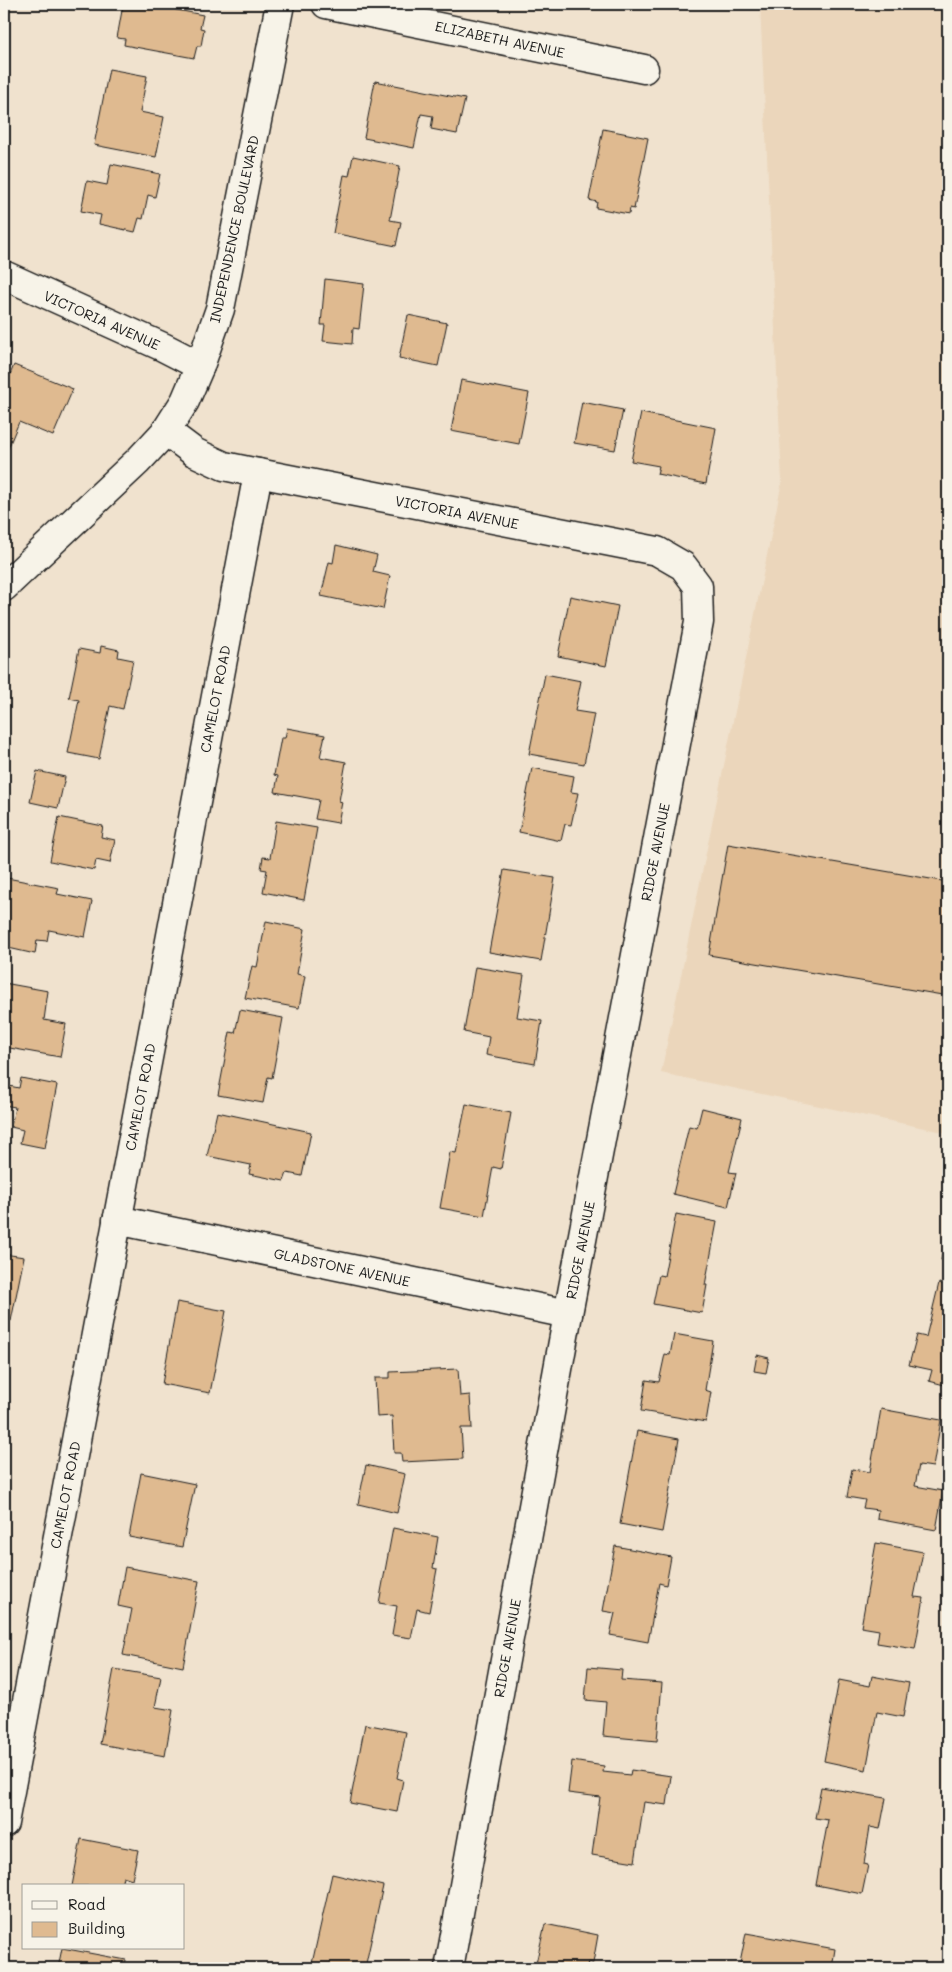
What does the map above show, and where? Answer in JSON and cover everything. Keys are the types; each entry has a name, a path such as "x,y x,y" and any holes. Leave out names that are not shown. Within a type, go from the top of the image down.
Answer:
{"street":[{"name":"INDEPENDENCE BOULEVARD","path":"4,587 138,461 166,431 185,402 220,309 280,4"},
{"name":"ELIZABETH AVENUE","path":"326,4 644,68"},
{"name":"VICTORIA AVENUE","path":"4,275 163,347 200,366"},
{"path":"166,431 194,452 224,466 258,473"},
{"name":"VICTORIA AVENUE","path":"258,473 657,551"},
{"name":"CAMELOT ROAD","path":"4,1822 8,1780 117,1220 258,473"},
{"name":"RIDGE AVENUE","path":"449,1968 568,1314 699,622 698,586 683,566 657,551"},
{"name":"GLADSTONE AVENUE","path":"117,1220 568,1314"}],"shaded area":[{"path":"760,4 948,4 948,1133 661,1073 782,482"}],"building":[{"path":"132,4 146,4 203,15 200,28 204,29 201,46 197,46 194,58 124,45 125,39 117,38 123,5 131,6"},
{"path":"109,69 147,76 140,112 164,117 156,157 94,145"},
{"path":"375,81 465,99 457,134 431,129 433,116 421,114 414,148 364,138"},
{"path":"603,129 648,138 634,209 630,208 629,214 596,208 597,202 589,200"},
{"path":"353,156 400,166 390,220 401,222 396,246 333,233 344,175 349,176"},
{"path":"111,164 160,174 155,197 148,195 143,219 139,218 135,232 99,224 101,215 81,211 87,181 107,185"},
{"path":"325,279 364,284 359,329 353,328 352,344 323,341 325,325 321,325"},
{"path":"408,315 447,323 438,366 399,358"},
{"path":"14,365 73,389 53,436 19,422 6,453 4,452 4,389"},
{"path":"461,380 529,393 519,444 451,431"},
{"path":"582,402 623,410 615,450 574,443"},
{"path":"641,413 716,428 706,484 657,474 659,466 631,461"},
{"path":"336,545 377,555 373,572 390,576 383,609 321,596 329,562 333,563"},
{"path":"570,596 618,606 606,666 558,656"},
{"path":"101,646 119,650 118,657 133,660 123,709 110,706 99,759 68,753 79,700 69,698 79,649 100,653"},
{"path":"545,674 581,681 575,711 594,714 584,764 529,754"},
{"path":"287,728 325,735 320,757 346,762 339,801 342,802 338,823 315,819 319,800 275,792 278,776 274,775 281,738 285,738"},
{"path":"532,768 574,776 571,792 578,793 571,825 565,824 561,841 519,832"},
{"path":"37,771 65,777 58,808 30,802"},
{"path":"59,817 103,826 101,837 115,840 110,863 96,860 94,870 50,861"},
{"path":"276,821 317,828 304,900 263,892 267,870 261,869 263,857 270,858"},
{"path":"728,844 948,882 948,996 709,955"},
{"path":"504,870 555,878 541,961 489,952"},
{"path":"7,878 59,888 57,894 92,901 85,937 49,930 47,941 37,940 35,954 4,947 4,896"},
{"path":"266,921 305,929 297,974 305,976 299,1008 245,998 252,966 257,967"},
{"path":"475,967 524,975 517,1017 542,1021 535,1064 486,1055 489,1037 464,1032"},
{"path":"4,983 48,991 44,1020 66,1024 60,1057 4,1047"},
{"path":"240,1010 283,1018 272,1078 268,1077 263,1103 218,1095 230,1032 235,1033"},
{"path":"21,1078 57,1085 45,1148 20,1143 23,1130 11,1127 15,1107 4,1105 4,1085 19,1088"},
{"path":"466,1104 511,1113 501,1169 493,1167 484,1216 440,1208 450,1152 456,1153"},
{"path":"702,1108 742,1118 729,1172 736,1173 728,1207 673,1194 689,1126 697,1128"},
{"path":"217,1112 311,1132 302,1176 287,1173 284,1181 249,1174 251,1165 207,1156"},
{"path":"676,1214 717,1222 705,1285 707,1285 702,1313 653,1304 659,1275 664,1276"},
{"path":"948,1230 948,1262 941,1260"},
{"path":"4,1254 24,1257 11,1321 4,1319"},
{"path":"939,1283 948,1286 948,1386 929,1381 932,1370 909,1365 917,1335 926,1337"},
{"path":"177,1302 226,1311 210,1393 162,1384"},
{"path":"674,1334 713,1341 705,1390 711,1392 706,1422 641,1411 646,1380 659,1382 665,1354 670,1355"},
{"path":"757,1355 769,1358 766,1373 754,1371"},
{"path":"458,1369 460,1396 470,1395 472,1428 461,1428 463,1459 402,1462 401,1453 394,1453 392,1416 377,1417 375,1378 390,1378 390,1372"},
{"path":"881,1409 941,1420 933,1467 919,1465 915,1486 943,1491 936,1530 877,1519 878,1510 863,1508 865,1500 847,1497 852,1469 870,1472"},
{"path":"637,1431 679,1439 662,1532 620,1524"},
{"path":"366,1465 405,1474 397,1513 358,1504"},
{"path":"141,1473 195,1484 182,1547 129,1537"},
{"path":"393,1528 438,1537 433,1568 437,1569 429,1612 417,1609 411,1638 392,1635 397,1606 379,1603"},
{"path":"876,1543 923,1552 914,1597 924,1598 915,1649 877,1643 879,1630 861,1627"},
{"path":"615,1546 671,1557 666,1585 659,1583 648,1642 610,1635 615,1613 603,1611"},
{"path":"125,1567 199,1581 183,1667 123,1655 132,1609 118,1606"},
{"path":"588,1667 622,1670 621,1680 662,1683 657,1741 603,1736 606,1702 585,1700"},
{"path":"114,1669 161,1677 155,1707 173,1710 165,1756 100,1744"},
{"path":"872,1676 909,1683 903,1717 877,1712 866,1770 824,1761 839,1680 870,1686"},
{"path":"365,1724 406,1732 397,1778 403,1780 397,1812 350,1803"},
{"path":"572,1761 604,1766 603,1772 630,1775 631,1770 671,1776 667,1805 644,1802 635,1862 592,1855 600,1797 568,1793"},
{"path":"821,1787 886,1798 880,1829 870,1827 864,1864 868,1865 862,1894 816,1885 828,1820 815,1818"},
{"path":"81,1839 138,1850 132,1879 123,1876 121,1884 72,1884"},
{"path":"332,1874 383,1886 365,1968 311,1968"},
{"path":"545,1924 598,1935 593,1963 588,1962 586,1968 535,1968"},
{"path":"746,1933 835,1949 832,1968 739,1968"},
{"path":"62,1950 73,1950 126,1960 125,1968 58,1968"}]}
